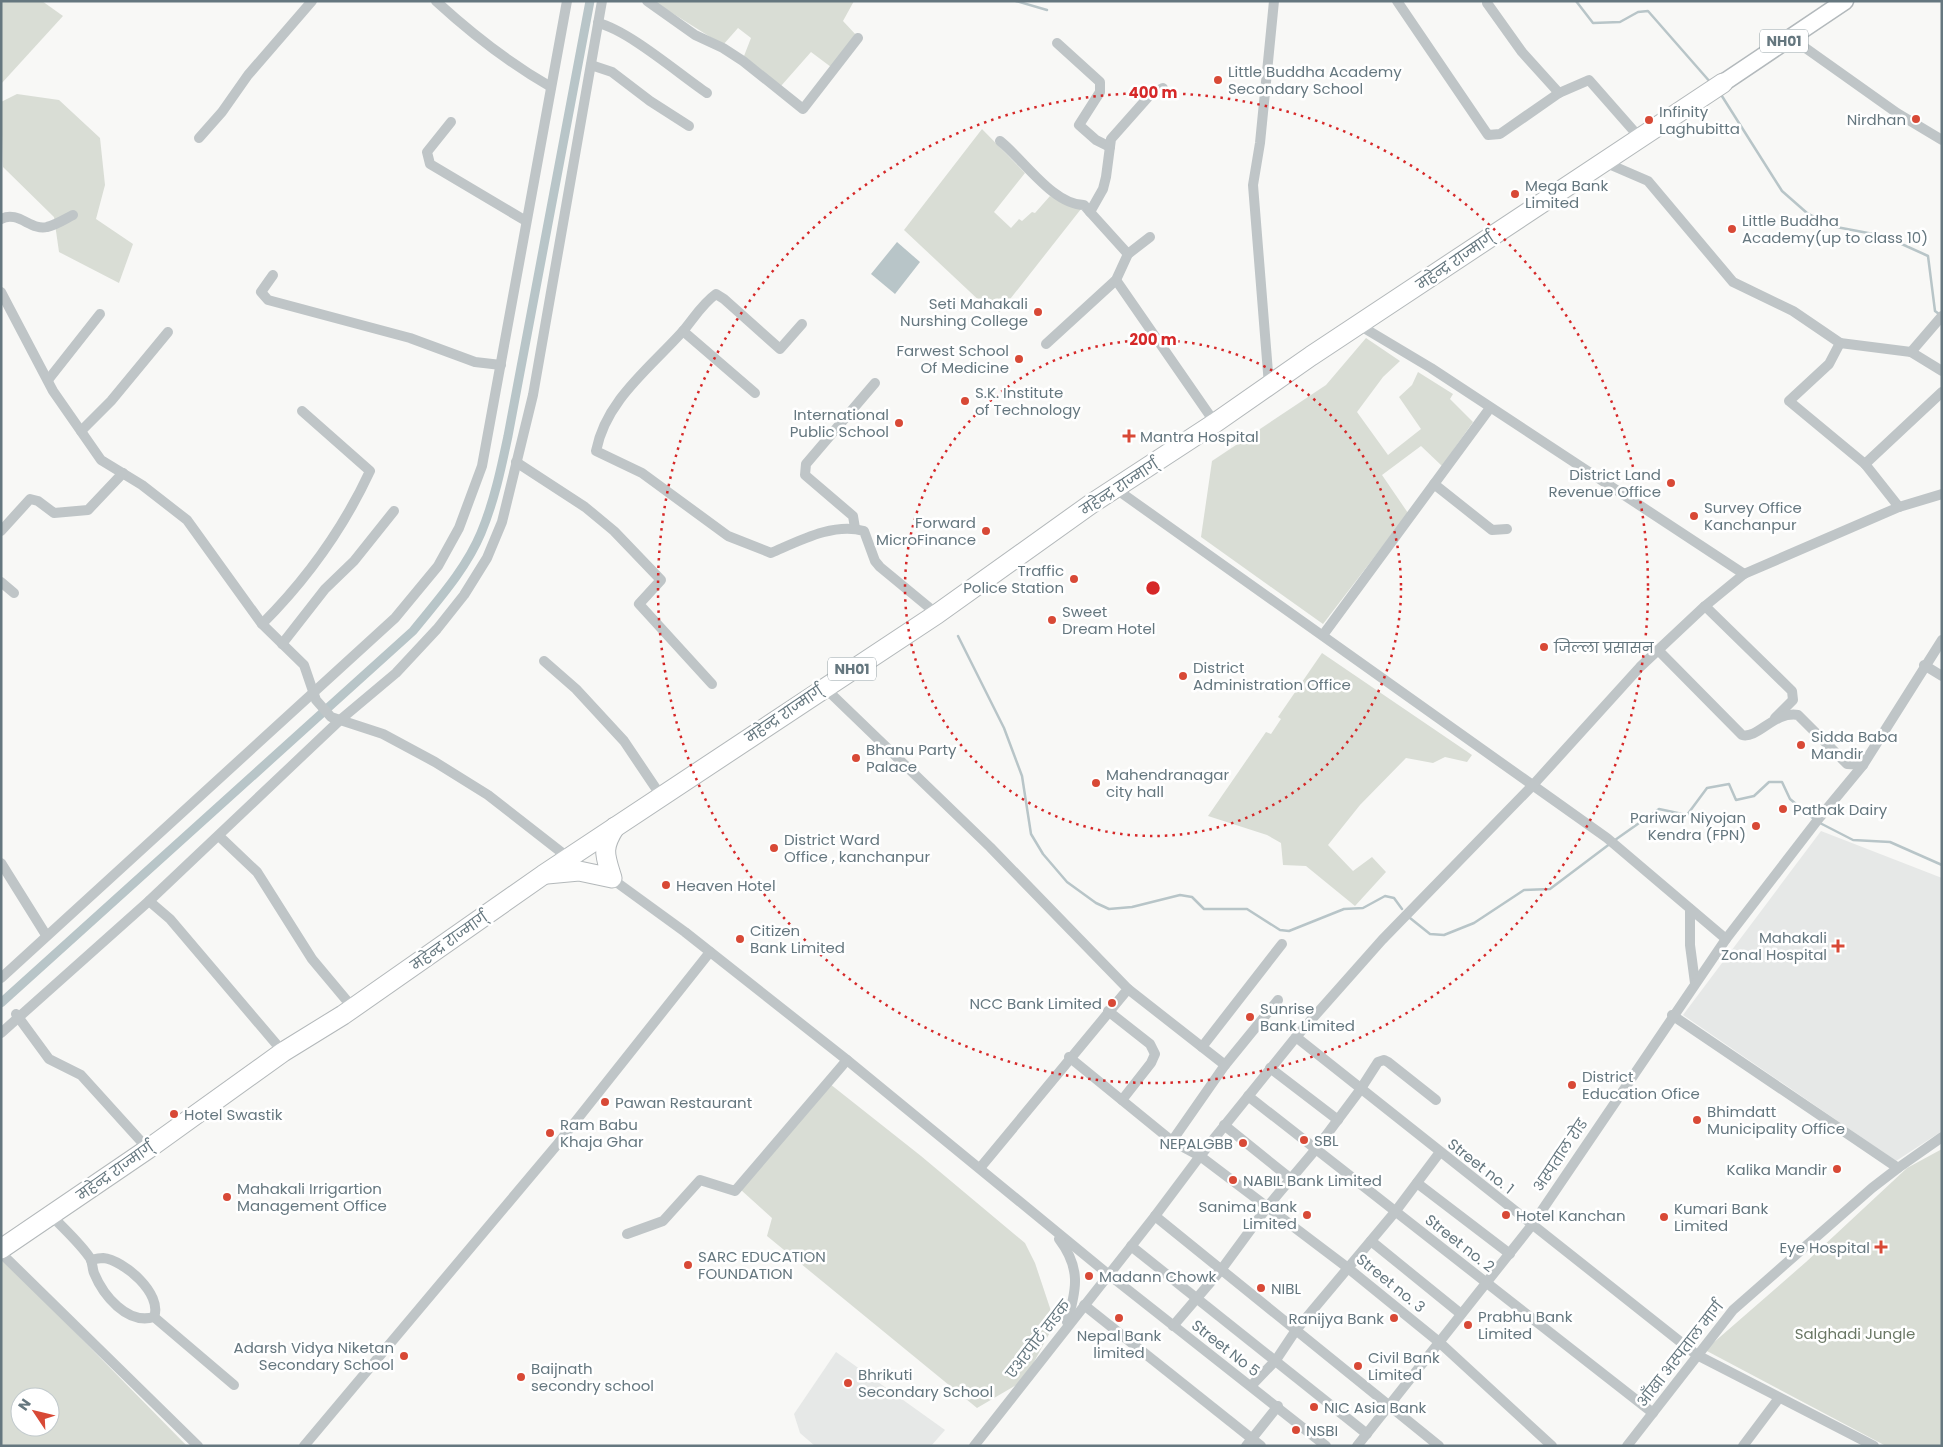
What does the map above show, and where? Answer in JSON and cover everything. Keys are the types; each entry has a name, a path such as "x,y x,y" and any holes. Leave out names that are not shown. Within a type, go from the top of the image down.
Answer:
{"highway":[{"name":"महेन्द्र राज्मार्ग्","path":"1,1249 148,1149 283,1052 353,1008 615,826 936,614 1116,489 1723,83"},
{"path":"543,875 579,871 612,878 604,852 606,840 615,826"}],"main road":[{"name":"महेन्द्र राज्मार्ग्","path":"1723,83 1845,1"}],"street":[{"path":"199,138 222,112 248,75 312,1"},
{"path":"436,1 467,30 520,69 551,87"},
{"path":"1,978 396,618 438,566 459,528 482,466 566,1"},
{"path":"1,1033 17,1016 149,901 219,836 336,719 396,673 464,595 487,558 502,522 533,395 602,1"},
{"path":"646,1 695,35 723,48 743,61 803,109 858,38"},
{"path":"1269,386 1253,184 1260,143 1274,1"},
{"path":"1397,1 1488,135 1500,134 1559,93 1589,80 1640,138"},
{"path":"1488,3 1522,52 1559,93"},
{"path":"598,23 608,26 637,44 707,93"},
{"path":"1790,37 1897,112 1942,140"},
{"path":"1057,43 1100,82 1100,92 1079,125 1096,140 1110,147"},
{"path":"591,65 612,72 650,101 690,126"},
{"path":"1090,212 1103,189 1110,162 1111,139 1150,95 1163,88"},
{"path":"451,122 427,152 430,164 526,221"},
{"path":"1000,141 1011,150 1019,162 1070,204 1084,205 1128,254"},
{"path":"1604,162 1648,181 1733,282 1793,311 1840,343 1911,352 1942,371"},
{"path":"1,219 17,217 41,227 47,227 73,215"},
{"path":"1046,344 1116,280 1128,254 1150,237"},
{"path":"273,275 261,292 268,300 410,338 475,362 501,365"},
{"path":"1116,280 1215,423"},
{"path":"1,292 48,380 101,460 187,520 262,624 304,666 320,705 336,719 383,734 435,762 488,796 569,858 612,878 710,952 847,1060 1048,1225 1069,1252 1076,1278 1076,1289 1064,1330"},
{"path":"802,324 780,349 716,294 705,302 683,331 629,386 599,436 596,451 642,473 728,536 771,553 814,534 855,528 864,532 875,561 880,567 936,614"},
{"path":"48,380 100,314"},
{"path":"1911,352 1940,318"},
{"path":"1359,326 1431,368 1744,574"},
{"path":"683,331 756,393"},
{"path":"81,431 112,401 168,332"},
{"path":"1840,343 1829,364 1789,401 1865,464 1899,507"},
{"path":"855,528 854,516 805,475 806,464 875,383"},
{"path":"1865,464 1942,392"},
{"path":"1323,635 1490,408"},
{"path":"262,624 292,594 328,546 354,506 370,472 302,411"},
{"path":"516,462 586,506 614,531 660,580 639,604 712,684"},
{"path":"1,531 30,499 38,501 54,513 88,510 122,473"},
{"path":"1434,484 1492,530 1507,529"},
{"path":"1116,489 1606,838 1726,939"},
{"name":"एअरपोर्ट सडक","path":"974,1446 1224,1125 1296,1036 1382,940 1534,785 1658,650 1705,606 1744,574 1899,507 1942,494"},
{"path":"282,644 325,589 354,561 394,511"},
{"path":"1,582 14,593"},
{"path":"1658,650 1742,735 1752,734 1774,719 1793,700 1792,691 1705,606"},
{"name":"अस्पताल रोड","path":"1357,1446 1532,1225 1672,1015 1726,939 1820,817 1863,765 1924,665 1942,640"},
{"path":"544,661 576,689 624,741 661,796"},
{"path":"1924,665 1942,676"},
{"path":"824,687 990,847 1128,989 1225,1065"},
{"path":"1774,719 1794,714 1800,716 1847,764 1863,765"},
{"path":"219,836 257,872 312,959 353,1008"},
{"path":"1,863 46,935"},
{"path":"149,901 170,919 283,1052"},
{"path":"1690,909 1690,945 1695,983"},
{"path":"1202,1047 1282,944"},
{"path":"304,1446 556,1146 710,952"},
{"path":"980,1168 1069,1057 1128,989"},
{"path":"1172,1140 1225,1065 1278,1000"},
{"path":"1108,1011 1150,1044 1156,1054 1152,1063 1122,1100"},
{"path":"1672,1015 1898,1168"},
{"path":"17,1016 49,1059 81,1074 148,1149"},
{"name":"Street no. 1","path":"1296,1036 1360,1090 1696,1355 1779,1398 1853,1441 1874,1446"},
{"name":"Street no. 3","path":"1069,1057 1172,1140 1200,1156 1348,1268 1439,1342 1552,1446"},
{"path":"627,1234 663,1222 700,1180 735,1191 847,1060"},
{"path":"1173,1326 1221,1270 1268,1206 1316,1149 1360,1090 1378,1062 1384,1060 1436,1100"},
{"path":"1270,1068 1338,1120"},
{"name":"Street no. 2","path":"1248,1096 1653,1413"},
{"path":"1224,1125 1291,1179"},
{"name":"आँखा अस्पताल मार्ग","path":"1627,1446 1696,1355 1733,1310 1872,1188 1942,1137"},
{"path":"1251,1386 1276,1360 1296,1330 1395,1212 1440,1152"},
{"path":"1417,1183 1510,1254"},
{"path":"51,1215 91,1260 94,1272 106,1296 122,1310 145,1320 154,1317"},
{"path":"1155,1216 1439,1446"},
{"name":"Street No 5","path":"1048,1225 1326,1446"},
{"path":"1371,1241 1461,1314"},
{"path":"1131,1246 1367,1434"},
{"path":"1,1253 198,1446"},
{"path":"91,1260 103,1258 118,1263 133,1272 148,1290 155,1305 154,1317"},
{"path":"1084,1305 1249,1442 1261,1446"},
{"path":"154,1317 234,1385"},
{"path":"1743,1446 1779,1398"},
{"path":"1249,1442 1278,1406"}],"shaded area":[{"path":"897,242 920,262 895,294 871,274"},
{"name":"Mahakali Zonal Hospital","path":"1821,831 1942,878 1942,1131 1896,1161 1683,1015"},
{"name":"Bhrikuti Secondary School","path":"836,1352 945,1430 931,1446 815,1446 800,1433 794,1414"}],"green space":[{"path":"1,1 42,1 63,16 1,84"},
{"path":"653,1 854,1 843,21 857,36 831,67 811,52 781,86 744,56 751,38 738,28 723,45"},
{"path":"17,94 59,100 100,138 105,185 96,219 133,244 119,283 59,252 54,217 3,167 1,102"},
{"path":"982,129 1025,173 994,212 1011,228 1019,219 1022,221 1032,212 1035,213 1050,196 1081,209 1000,312 985,306 904,230"},
{"path":"1366,338 1400,361 1383,377 1357,412 1388,455 1421,429 1399,397 1412,385 1418,372 1453,394 1450,399 1473,422 1442,466 1421,446 1382,475 1408,513 1323,624 1201,537 1212,461 1326,385"},
{"path":"1322,653 1472,755 1467,762 1445,757 1433,763 1406,758 1360,805 1328,845 1353,871 1372,857 1386,872 1355,906 1306,866 1283,865 1281,843 1267,835 1208,816 1266,732 1271,734 1281,719 1278,717"},
{"path":"830,1084 921,1156 1025,1243 1035,1263 1055,1323 1027,1375 1018,1384 977,1408 767,1236 772,1218 741,1190"},
{"name":"Salghadi Jungle","path":"1942,1149 1942,1446 1886,1446 1705,1350 1806,1262 1907,1168"},
{"path":"2,1258 187,1446 1,1446"}],"waterway":[{"path":"1,1003 413,631 451,584 468,559 486,521 503,461 590,1"},
{"path":"1016,1 1047,10"},
{"path":"1576,1 1593,23 1620,22 1638,12 1648,11 1711,83"},
{"path":"1720,93 1782,191 1807,213 1831,226 1884,236 1928,256 1935,311 1939,314"},
{"path":"958,636 1004,728 1022,776 1031,834 1043,854 1067,882 1096,903 1109,909 1132,907 1180,895 1192,897 1204,909 1247,909 1280,930 1289,931 1344,909 1363,908 1385,896 1394,898 1402,909"},
{"path":"1615,840 1659,809 1687,815 1707,788 1729,784 1736,800 1754,796 1769,782 1782,782 1790,799 1814,819"},
{"path":"1818,822 1853,840 1890,842 1942,865"},
{"path":"1410,918 1430,934 1444,935 1474,923 1524,890 1550,889 1611,843"}],"place":[{"name":"Little Buddha Academy Secondary School","path":"1218,80"},
{"name":"Nirdhan","path":"1916,119"},
{"name":"Infinity Laghubitta","path":"1649,120"},
{"name":"Mega Bank Limited","path":"1515,194"},
{"name":"Little Buddha Academy(up to class 10)","path":"1732,229"},
{"name":"Seti Mahakali Nurshing College","path":"1038,312"},
{"name":"Farwest School Of Medicine","path":"1019,359"},
{"name":"S.K. Institute of Technology","path":"965,401"},
{"name":"International Public School","path":"899,423"},
{"name":"Mantra Hospital","path":"1129,436"},
{"name":"District Land Revenue Office","path":"1671,483"},
{"name":"Survey Office Kanchanpur","path":"1694,516"},
{"name":"Forward MicroFinance","path":"986,531"},
{"name":"Traffic Police Station","path":"1074,579"},
{"name":"Sweet Dream Hotel","path":"1052,620"},
{"name":"जिल्ला प्रसासन","path":"1544,647"},
{"name":"District Administration Office","path":"1183,676"},
{"name":"Sidda Baba Mandir","path":"1801,745"},
{"name":"Bhanu Party Palace","path":"856,758"},
{"name":"Mahendranagar city hall","path":"1096,783"},
{"name":"Pathak Dairy","path":"1783,809"},
{"name":"Pariwar Niyojan Kendra (FPN)","path":"1756,826"},
{"name":"District Ward Office , kanchanpur","path":"774,848"},
{"name":"Heaven Hotel","path":"666,885"},
{"name":"Citizen Bank Limited","path":"740,939"},
{"name":"Mahakali Zonal Hospital","path":"1838,946"},
{"name":"NCC Bank Limited","path":"1112,1003"},
{"name":"Sunrise Bank Limited","path":"1250,1017"},
{"name":"District Education Ofice","path":"1572,1085"},
{"name":"Pawan Restaurant","path":"605,1102"},
{"name":"Hotel Swastik","path":"174,1114"},
{"name":"Bhimdatt Municipality Office","path":"1697,1120"},
{"name":"Ram Babu Khaja Ghar","path":"550,1133"},
{"name":"SBL","path":"1304,1140"},
{"name":"NEPALGBB","path":"1243,1143"},
{"name":"Kalika Mandir","path":"1837,1169"},
{"name":"NABIL Bank Limited","path":"1233,1180"},
{"name":"Mahakali Irrigartion Management Office","path":"227,1197"},
{"name":"Sanima Bank Limited","path":"1307,1215"},
{"name":"Hotel Kanchan","path":"1506,1215"},
{"name":"Kumari Bank Limited","path":"1664,1217"},
{"name":"Eye Hospital","path":"1881,1247"},
{"name":"SARC EDUCATION FOUNDATION","path":"688,1265"},
{"name":"Madann Chowk","path":"1089,1276"},
{"name":"NIBL","path":"1261,1288"},
{"name":"Nepal Bank limited","path":"1119,1318"},
{"name":"Ranijya Bank","path":"1394,1318"},
{"name":"Prabhu Bank Limited","path":"1468,1325"},
{"name":"Adarsh Vidya Niketan Secondary School","path":"404,1356"},
{"name":"Civil Bank Limited","path":"1358,1366"},
{"name":"Baijnath secondry school","path":"521,1377"},
{"name":"Bhrikuti Secondary School","path":"848,1383"},
{"name":"NIC Asia Bank","path":"1314,1407"},
{"name":"NSBI","path":"1296,1430"}]}
